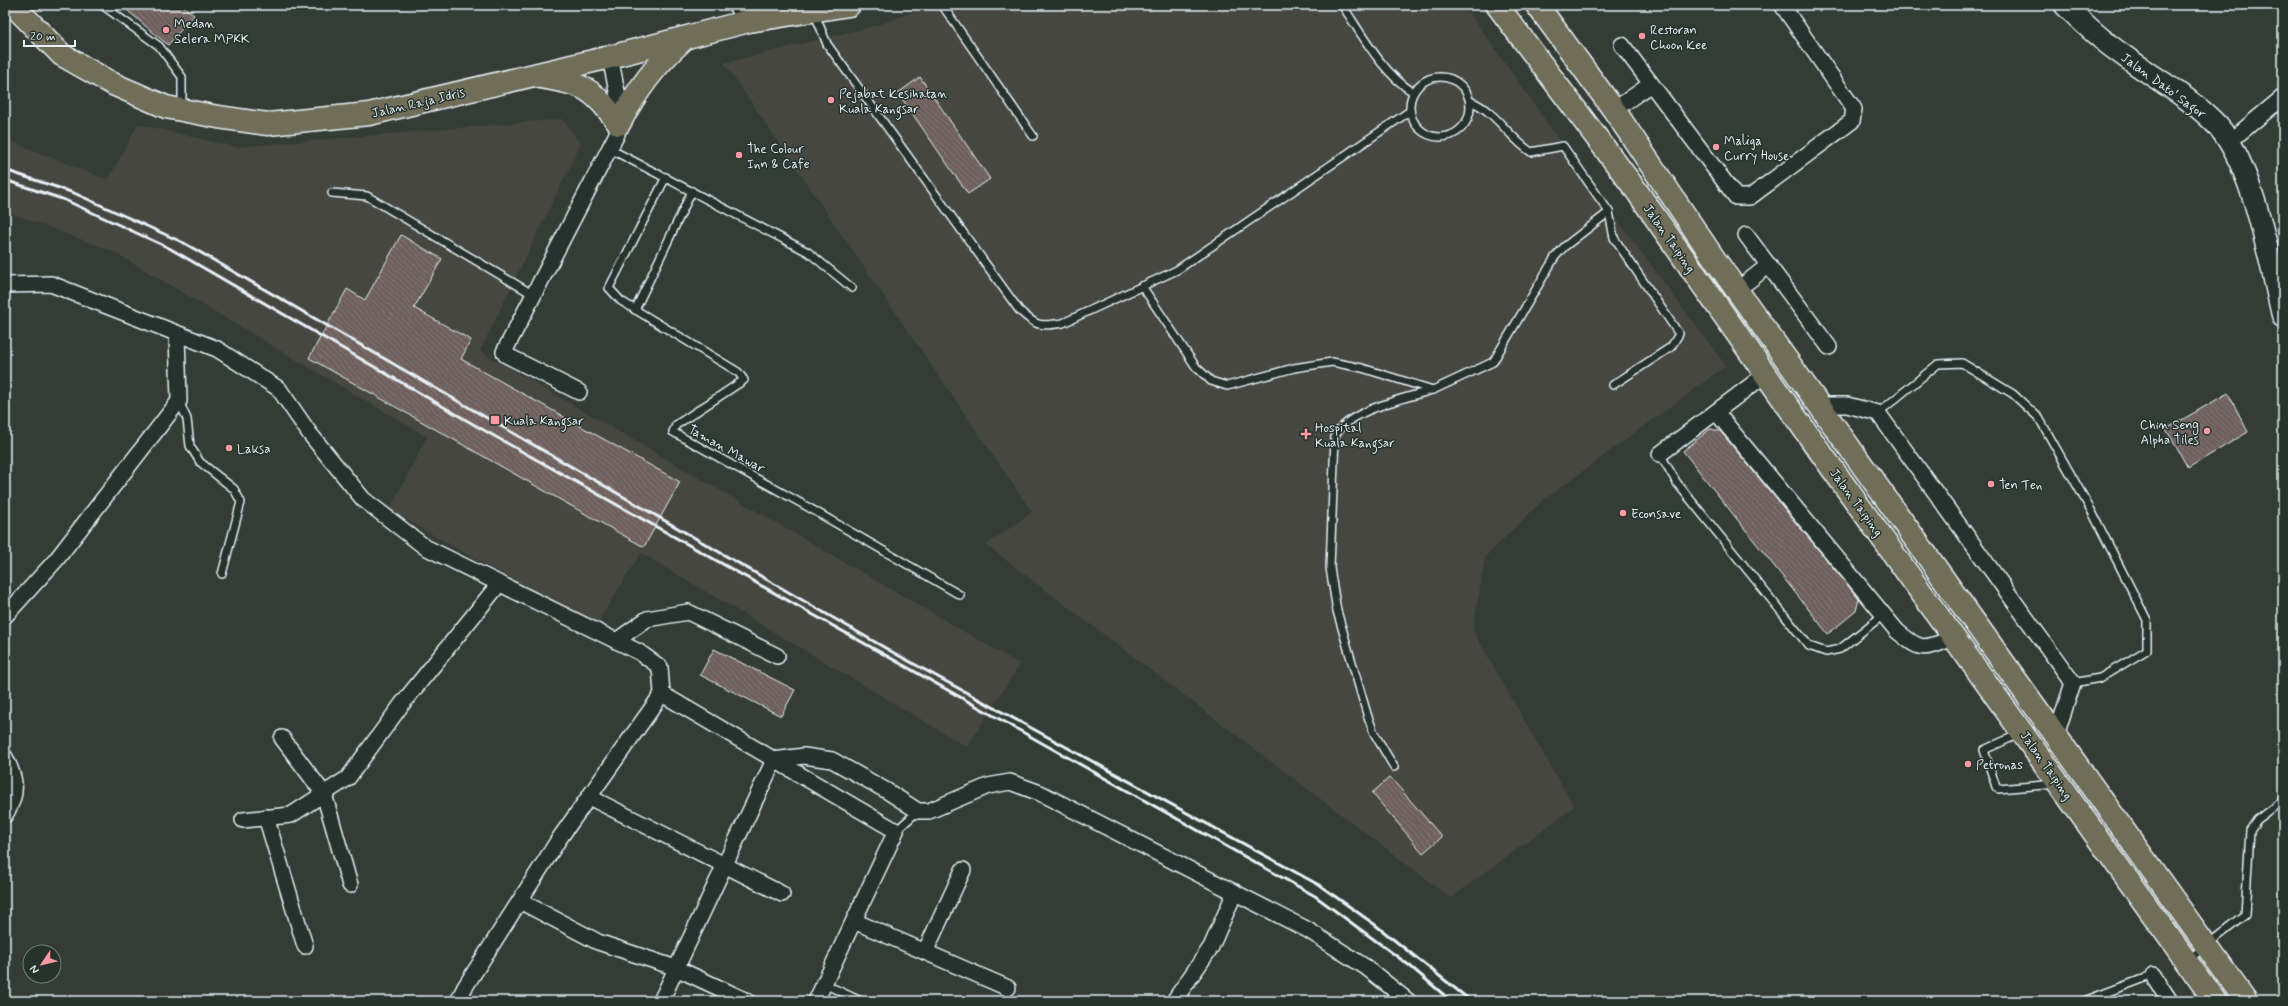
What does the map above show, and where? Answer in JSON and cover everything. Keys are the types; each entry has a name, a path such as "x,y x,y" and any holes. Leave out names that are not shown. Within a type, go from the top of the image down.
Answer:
{"main road":[{"name":"Jalan Raja Idris","path":"13,5 62,55 113,84 166,107 268,124 369,114 685,38 743,13 814,10 849,5"},
{"name":"Jalan Taiping","path":"1497,5 1636,190 2215,1001"},
{"name":"Jalan Taiping","path":"1537,5 1614,110 1737,290 2246,1001"},
{"name":"Jalan Dato' Sagor","path":"2065,5 2086,26 2120,53 2175,90 2214,122 2229,142 2244,170 2253,198 2283,317"},
{"path":"531,75 575,83 600,99 619,124 646,79 660,60 685,38"},
{"path":"1614,110 1613,132 1636,190"}],"street":[{"path":"1622,45 1736,197 1750,197 1852,120 1854,109 1788,7"},
{"path":"579,392 506,355 504,352 617,134 621,111 610,57"},
{"path":"1614,110 1651,84"},
{"path":"2229,142 2283,97"},
{"path":"1746,235 1829,346"},
{"path":"1737,290 1769,266"},
{"path":"5,285 51,284 217,350 279,390 310,434 363,499 425,547 639,652 660,667 662,694 589,797 520,900 464,987 458,1001"},
{"path":"5,616 56,560 179,401 177,334"},
{"path":"1660,454 1766,374"},
{"path":"1819,404 1847,405 1878,413 2073,683 2056,735"},
{"path":"1716,412 1897,631 1915,646 1930,647 1955,637"},
{"path":"243,820 291,815 348,778 402,704 499,584"},
{"path":"616,641 647,619 688,612 776,656"},
{"path":"662,694 896,831 816,1001"},
{"path":"282,738 324,794 350,885"},
{"path":"774,760 804,756 832,760 887,791 918,811 929,811 988,786 1010,782 1040,793 1308,930 1367,968 1408,1001"},
{"path":"5,757 15,780 13,803 5,815"},
{"path":"661,1001 774,760"},
{"path":"589,797 782,894"},
{"path":"266,817 304,946"},
{"path":"925,952 963,870"},
{"path":"1174,1001 1211,947 1235,892"},
{"path":"520,900 598,942 676,968 747,1001"},
{"path":"854,921 1008,988"},
{"path":"2153,975 2170,1001"}],"lane":[{"path":"102,5 160,46 182,77 182,110"},
{"path":"942,5 1033,136"},
{"path":"1342,5 1386,67 1402,85 1413,92"},
{"path":"814,10 827,44 1019,310 1033,323 1050,325 1062,323 1178,270 1410,112"},
{"path":"1444,76 1461,85 1470,101 1470,111 1462,128 1455,134 1446,137 1436,137 1421,130 1412,118 1410,112 1413,92 1426,80 1444,76"},
{"path":"1470,101 1480,105 1496,118 1519,144 1531,152 1563,146 1609,212 1614,238 1680,334 1671,347 1613,385"},
{"path":"610,149 808,252 852,288"},
{"name":"Taman Mawar","path":"666,178 609,288 621,301 738,372 744,380 676,424 673,432 806,506 960,595"},
{"path":"635,310 692,191"},
{"path":"332,193 367,196 534,295"},
{"path":"1394,767 1374,733 1366,714 1337,611 1330,568 1335,436 1340,426 1360,414 1433,390 1493,362 1555,257 1564,247 1609,212"},
{"path":"1142,286 1196,367 1211,381 1227,386 1294,368 1332,362 1362,368 1433,390"},
{"path":"1878,413 1938,364 1962,363 2013,394 2039,418 2092,512 2147,620 2147,650 2100,678 2073,683"},
{"path":"179,401 187,419 190,446 200,462 234,489 241,502 222,574"},
{"path":"1660,454 1677,483 1809,646 1826,652 1840,649 1883,615"},
{"path":"2023,732 1984,750 1996,787 1998,789 2060,784"},
{"path":"2186,961 2245,915 2250,830 2257,820 2283,800"},
{"path":"896,831 918,811"},
{"path":"2084,1001 2153,975"},
{"path":"824,984 861,1001"}],"shaded area":[{"name":"Hospital Kuala Kangsar","path":"932,5 1464,5 1576,164 1726,366 1541,502 1485,557 1473,631 1574,807 1451,898 986,545 1032,512 724,63 878,25"},
{"path":"562,119 581,144 480,351 1020,664 967,747 641,553 595,627 389,510 427,437 112,251 5,211 5,139 108,180 138,124 236,147"}],"building":[{"name":"Medan Selera MPKK","path":"121,5 182,5 194,15 168,45"},
{"path":"920,77 990,179 968,194 898,93"},
{"name":"Kuala Kangsar","path":"401,235 442,259 414,308 471,340 461,359 680,482 644,547 309,358 347,289 365,300"},
{"name":"Chin Seng Alpha Tiles","path":"2228,393 2248,432 2188,468 2166,429"},
{"path":"1710,429 1720,431 1859,599 1856,611 1828,634 1683,451"},
{"path":"714,649 795,690 781,716 700,675"},
{"path":"1390,777 1442,837 1423,853 1372,793"}],"railway":[{"path":"5,170 74,193 184,243 894,653 1319,885 1374,924 1471,1001"},
{"path":"5,180 65,200 169,248 480,428 1315,896 1410,966 1451,1001"}],"place":[{"name":"Medan Selera MPKK","path":"166,30"},
{"name":"Restoran Choon Kee","path":"1642,36"},
{"name":"Pejabat Kesihatan Kuala Kangsar","path":"831,100"},
{"name":"Maliga Curry House","path":"1716,147"},
{"name":"The Colour Inn & Cafe","path":"739,155"},
{"name":"Kuala Kangsar","path":"495,420"},
{"name":"Chin Seng Alpha Tiles","path":"2207,431"},
{"name":"Hospital Kuala Kangsar","path":"1306,434"},
{"name":"Laksa","path":"229,448"},
{"name":"Ten Ten","path":"1991,484"},
{"name":"Econsave","path":"1623,513"},
{"name":"Petronas","path":"1968,764"}]}
